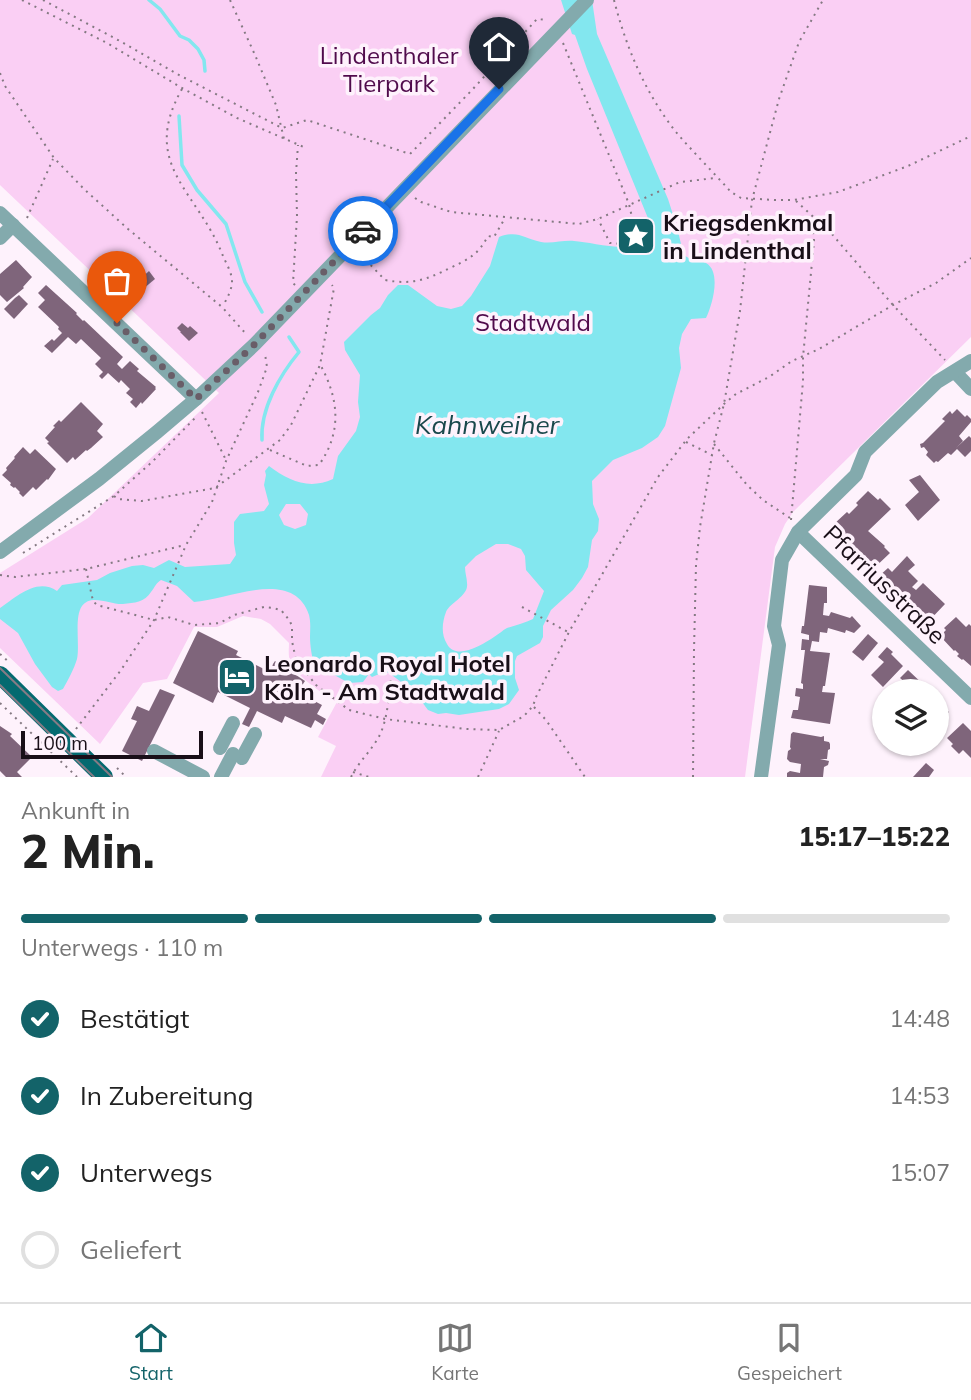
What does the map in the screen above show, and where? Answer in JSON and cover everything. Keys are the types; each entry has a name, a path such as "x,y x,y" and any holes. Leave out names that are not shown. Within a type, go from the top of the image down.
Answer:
{"main road":[{"path":"0,675 104,777"}],"street":[{"path":"0,552 99,479 196,399 255,344 587,0"},
{"path":"0,213 196,399"},
{"path":"0,238 15,227"},
{"path":"761,777 779,645 774,626 782,560 798,532 856,475 865,452 937,382 971,361"},
{"path":"955,372 971,389"},
{"name":"Pfarriusstraße","path":"798,532 971,698"},
{"path":"221,777 232,753 233,723"},
{"path":"232,753 255,734"},
{"path":"153,751 203,777"}],"path":[{"path":"22,0 107,43 237,118 306,148"},
{"path":"43,0 282,128 307,120 410,154 537,19 561,26 629,204 635,231 623,244 610,243 598,219"},
{"path":"230,0 276,105 284,139"},
{"path":"614,0 622,31 638,71 654,100 675,131 731,191 741,198 794,200 838,192 908,166 971,136"},
{"path":"693,777 696,565 713,443 724,404 740,311 752,200 779,99 799,42 823,0"},
{"path":"0,73 5,86 54,158 128,229 222,307 265,354 267,367 226,461 212,502 186,545 154,620 93,709 65,740"},
{"path":"182,88 170,111 166,130 167,150 184,191 219,244 232,279 230,293 222,307"},
{"path":"298,145 293,283 302,295"},
{"path":"15,227 29,217 54,158"},
{"path":"403,190 421,202 451,212 579,224 598,219 680,182 718,177"},
{"path":"794,200 831,233 955,372"},
{"path":"790,518 813,254 812,214"},
{"path":"351,244 385,280 427,280 478,253 488,236 494,237 506,216"},
{"path":"86,569 93,601 97,605 154,620 168,617 194,625 210,624 264,607 281,610 292,627 296,660 316,685 349,710 385,719 466,729 499,730 524,716 533,706 569,632 658,477 685,442 736,394 769,377 792,361 819,349 893,304 936,283 971,258"},
{"path":"114,496 118,499 142,501 215,488 280,440 291,425 320,365 334,288 322,274"},
{"path":"269,450 307,466 319,465 327,455 336,417 335,402 320,365"},
{"path":"23,553 114,496 202,412 226,461"},
{"path":"685,442 712,455"},
{"path":"713,443 747,485 763,500 790,518 798,532"},
{"path":"0,575 15,577 86,569 186,545"},
{"path":"522,607 569,632"},
{"path":"351,777 378,738 385,719 391,679"},
{"path":"0,703 77,777"},
{"path":"533,706 546,720 584,777"},
{"path":"478,777 499,730"},
{"path":"353,772 369,777"}],"green space":[{"name":"Stadtwald","path":"0,0 971,0 971,337 793,512 785,524 775,547 745,777 321,777 336,746 318,737 337,702 310,684 298,672 289,658 289,643 270,624 261,619 243,616 217,627 194,627 167,679 143,683 100,744 0,648 0,573 88,518 219,393 0,185"}],"water":[{"name":"Kahnweiher","path":"561,0 592,0 597,34 668,199 681,244 680,252 711,267 715,281 706,318 691,319 682,334 679,348 681,368 665,426 658,437 642,448 613,460 592,481 593,504 599,519 598,531 592,540 588,567 573,590 551,610 543,626 540,643 517,656 515,678 519,690 509,704 499,709 459,715 438,714 428,710 408,687 389,673 384,672 372,677 369,674 363,682 349,683 314,664 309,615 301,601 289,592 258,590 194,602 177,586 161,580 146,598 139,601 123,604 101,600 86,602 78,617 76,663 63,689 58,691 52,687 35,664 18,633 0,619 0,608 34,587 49,587 57,591 62,585 97,580 132,566 154,568 169,560 185,567 230,564 236,555 234,522 240,514 264,511 269,504 264,485 265,471 269,466 284,476 307,484 333,479 338,456 356,431 360,417 360,375 345,350 344,342 380,308 398,285 408,285 437,306 451,309 462,306 471,296 490,266 499,237 516,234 541,242 574,241 619,247 641,244 648,238 652,228 575,35 572,34","holes":["286,504 300,504 308,514 306,525 295,529 284,525 279,515","496,544 508,544 521,549 525,556 526,570 544,591 533,619 507,628 469,650 451,649 444,636 443,624 446,612 467,588 465,567 476,556"]}],"building":[{"path":"16,260 32,277 24,288 7,302 0,295 0,274"},
{"path":"149,271 155,279 143,289 137,282"},
{"path":"46,285 123,357 117,364 122,369 130,361 139,369 137,371 156,387 142,404 141,402 136,408 130,402 133,399 126,393 130,389 121,380 119,383 108,373 102,379 99,376 103,372 95,364 101,358 81,339 76,344 68,337 52,353 44,346 62,333 38,307 45,300 38,293"},
{"path":"19,295 28,304 14,319 4,309"},
{"path":"182,323 198,333 189,341 177,328"},
{"path":"81,402 103,424 97,431 103,437 75,460 73,457 67,463 45,438 59,420 61,422"},
{"path":"957,409 965,417 967,415 971,422 959,436 963,441 956,448 969,436 971,451 965,457 957,449 934,463 920,444 945,421 942,419 950,411 952,414"},
{"path":"23,447 30,454 35,449 56,469 48,480 36,490 33,487 23,497 2,475"},
{"path":"920,475 940,500 918,521 905,505 919,492 909,480"},
{"path":"868,491 891,509 868,531 890,553 871,571 848,549 851,546 834,528 834,524 847,512 849,514"},
{"path":"907,556 915,565 908,571 918,581 912,587 916,590 923,583 945,604 926,624 907,606 911,601 904,594 898,598 879,576 888,568 892,572"},
{"path":"809,585 827,587 827,603 824,603 823,615 829,616 831,612 850,618 852,616 861,626 854,633 828,628 827,633 820,632 819,642 812,641 810,651 830,653 822,692 835,693 830,724 791,718 793,710 798,710 800,697 795,696 796,688 803,689 801,683 805,650 801,650 802,639 809,640 809,635 801,633"},
{"path":"956,617 966,627 969,624 971,626 971,666 957,656 959,654 940,636"},
{"name":"Leonardo Royal Hotel Köln - Am Stadtwald","path":"198,631 238,651 236,655 270,672 275,661 305,681 297,692 322,705 317,714 326,719 323,725 315,720 311,728 285,716 282,723 257,711 249,727 242,724 250,708 218,692 213,703 173,683"},
{"path":"868,634 878,643 863,661 852,652"},
{"path":"887,647 903,666 891,679 875,679 871,675 884,662 878,657"},
{"path":"908,670 918,679 901,679"},
{"path":"160,689 175,695 142,761 122,751 137,721 131,719 137,706 149,711"},
{"path":"963,723 971,731 971,758 963,750 959,754 951,746 953,744 949,736"},
{"path":"0,726 12,734 10,736 32,757 17,772 22,777 6,777 0,771"},
{"path":"793,732 824,736 824,741 829,742 827,759 820,759 829,761 824,767 823,777 787,777 790,771 800,773 801,764 787,759"},
{"path":"926,763 934,770 929,777 913,777"}],"waterway":[{"path":"149,0 160,9 180,36 198,49 204,60 205,71"},
{"path":"179,116 182,165 197,190 226,224 245,282 262,312"},
{"path":"262,440 264,416 273,393 299,352 289,337"}],"tram line":[{"path":"0,668 112,777"},
{"path":"0,685 94,777"}],"way so far":[{"path":"117,323 196,399 255,344 363,231"}],"place":[{"name":"Kriegsdenkmal in Lindenthal","path":"636,236"},
{"name":"Leonardo Royal Hotel Köln - Am Stadtwald","path":"237,677"}],"route":[{"path":"363,231 499,89"}],"park label":[{"name":"Lindenthaler Tierpark","path":"389,69"}]}
